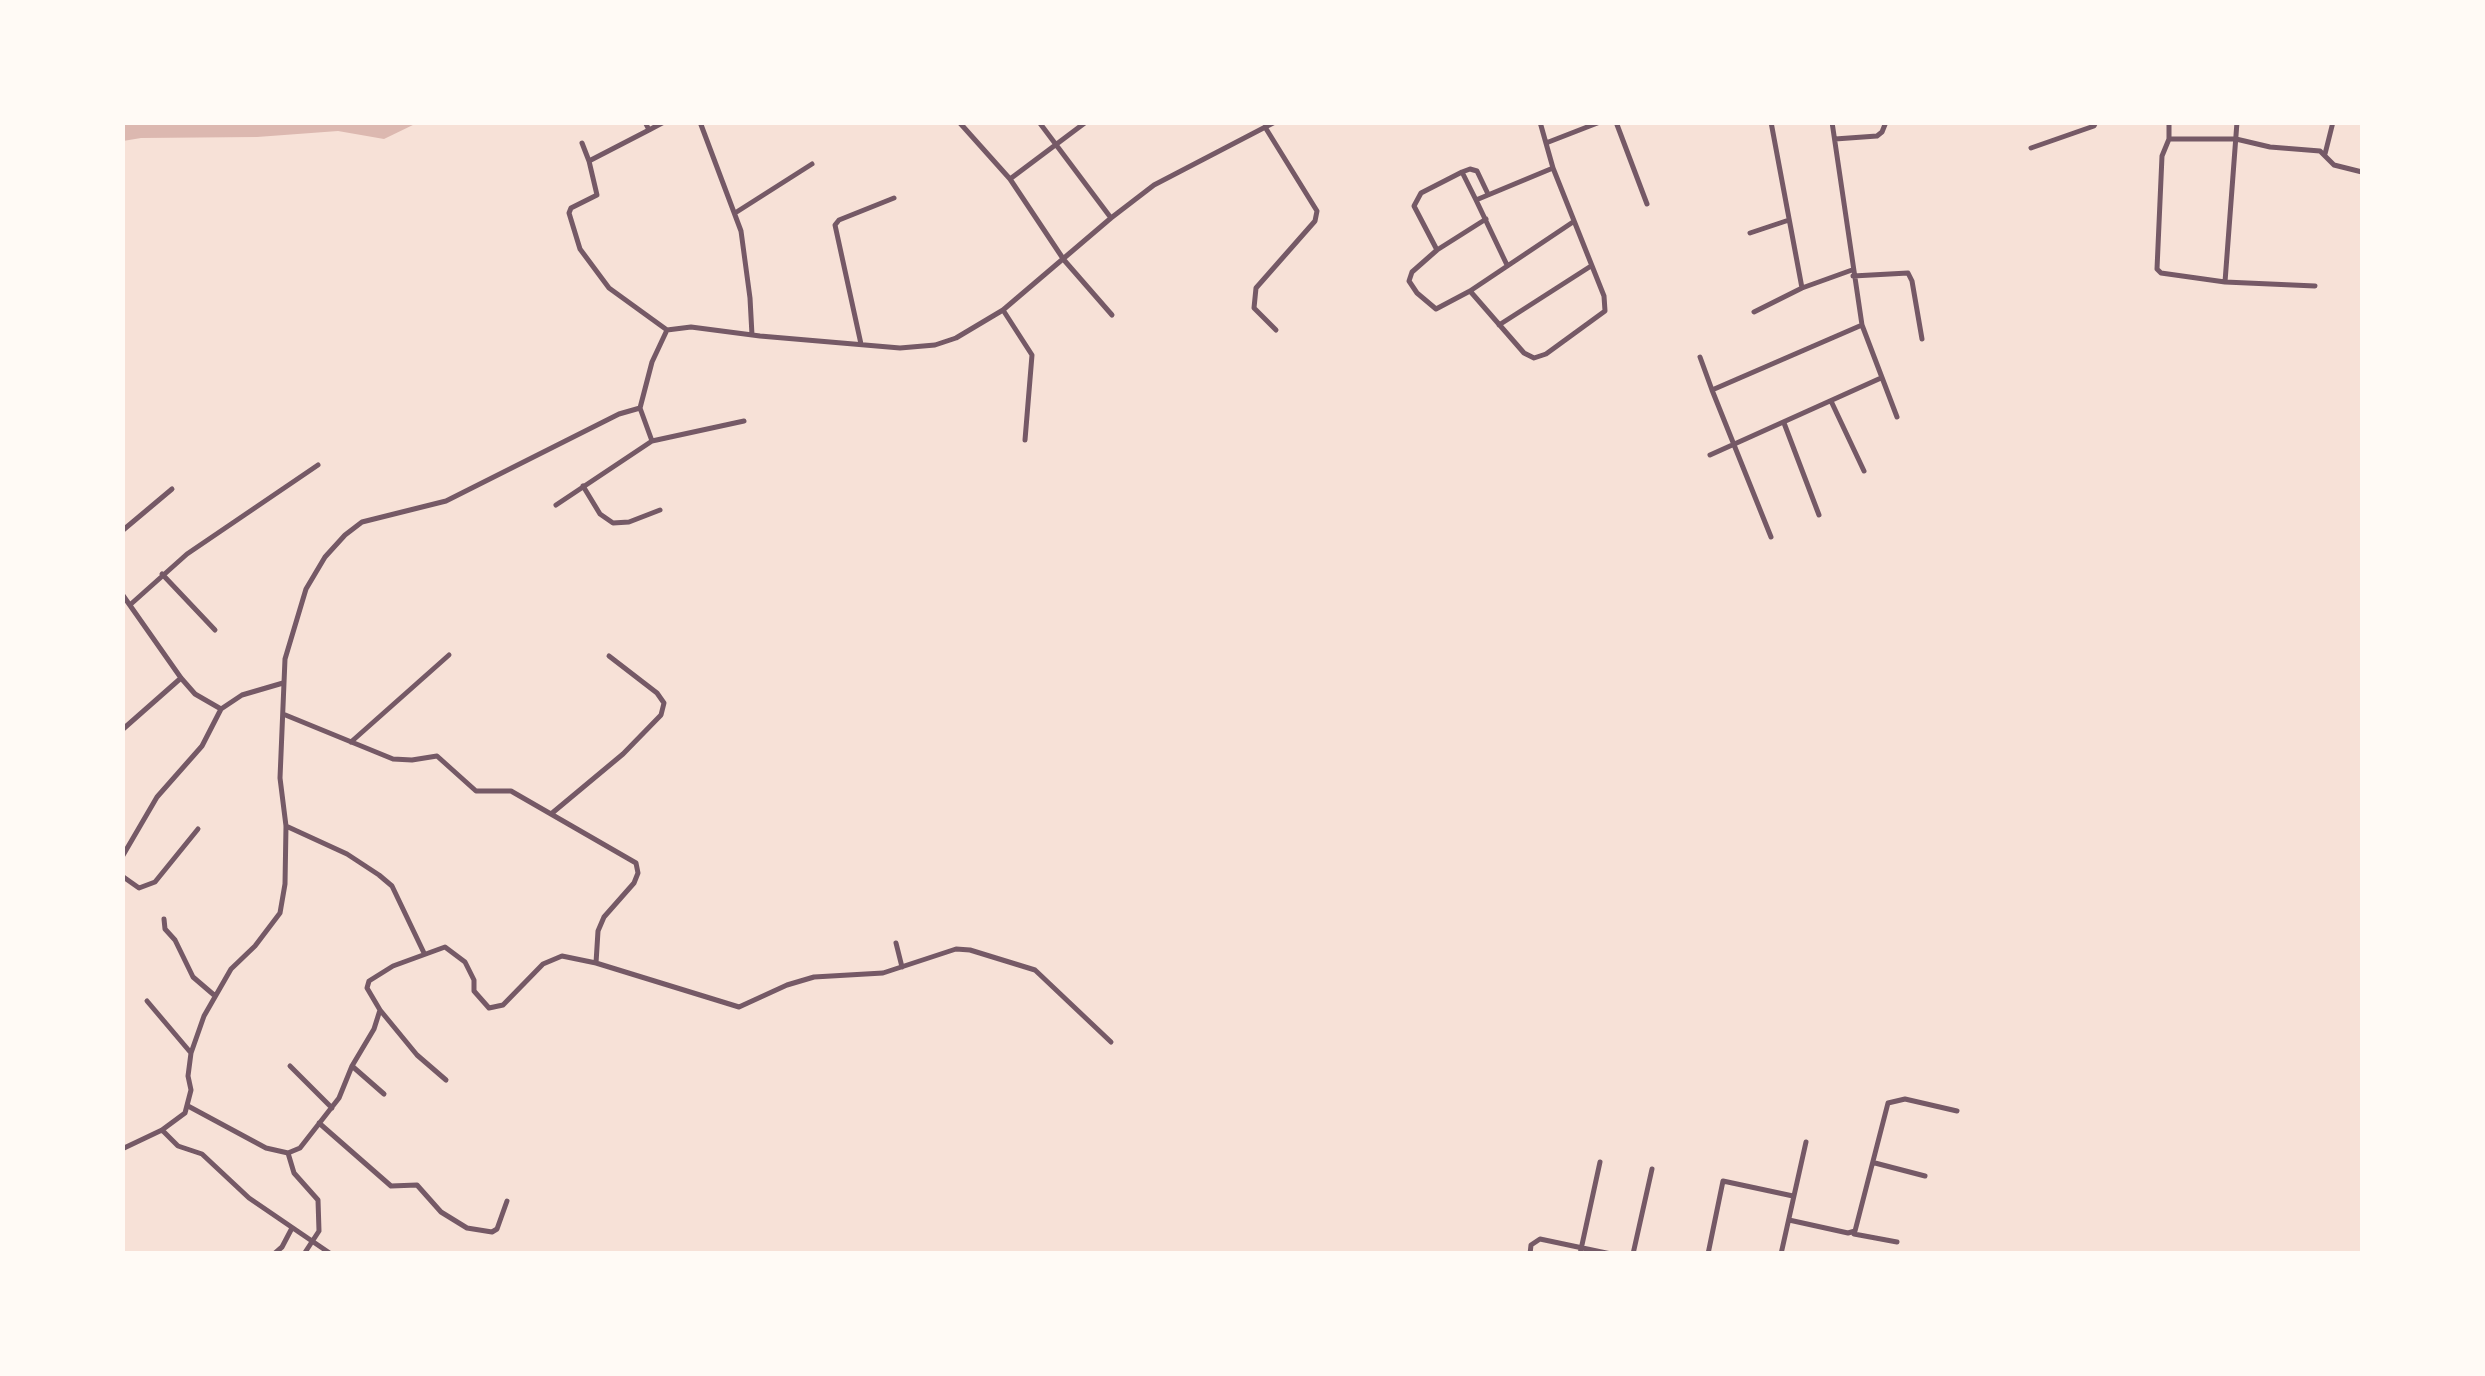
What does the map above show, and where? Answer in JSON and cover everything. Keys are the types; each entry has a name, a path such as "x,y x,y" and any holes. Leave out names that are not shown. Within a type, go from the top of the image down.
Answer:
{"street":[{"path":"645,122 649,130"},
{"path":"589,162 664,122"},
{"path":"700,122 736,213 752,335"},
{"path":"959,122 1010,179 1064,260 1112,315"},
{"path":"1038,122 1110,218"},
{"path":"1010,179 1086,122"},
{"path":"582,143 597,195 568,213 580,249 617,297 667,330 691,327 861,345 934,345 970,332 1003,310 1154,185 1275,122"},
{"path":"1470,292 1529,357 1546,354 1605,311 1604,296 1553,168 1540,122"},
{"path":"1546,143 1600,122"},
{"path":"1616,122 1648,204"},
{"path":"1771,122 1802,288"},
{"path":"1832,122 1862,325 1897,416"},
{"path":"1835,140 1877,136 1886,122"},
{"path":"2031,148 2096,122"},
{"path":"2168,122 2169,138 2162,156 2157,269 2161,274 2224,282 2315,286"},
{"path":"2224,282 2237,122"},
{"path":"2325,154 2333,122"},
{"path":"1265,126 1318,210 1315,221 1256,288 1254,308 1276,330"},
{"path":"2169,138 2236,138 2325,154 2334,165 2362,172"},
{"path":"736,213 812,164"},
{"path":"1476,200 1553,168"},
{"path":"1437,250 1416,212 1414,202 1421,193 1470,169 1477,171 1488,194"},
{"path":"1462,172 1507,266"},
{"path":"861,345 835,226 839,220 894,198"},
{"path":"1486,219 1437,250 1409,276 1410,284 1433,308 1440,309 1470,292 1573,222"},
{"path":"1750,233 1789,220"},
{"path":"1499,325 1591,266"},
{"path":"1754,312 1802,288 1852,273 1908,273 1922,339"},
{"path":"1003,310 1032,354 1025,440"},
{"path":"1712,390 1862,325"},
{"path":"652,440 640,408 652,362 667,330"},
{"path":"1700,357 1772,537"},
{"path":"1710,455 1881,378"},
{"path":"1831,401 1864,471"},
{"path":"122,1150 162,1130 188,1106 191,1053 214,995 230,969 255,946 280,913 286,826 280,778 285,659 306,589 325,557 358,524 446,502 619,414 640,408"},
{"path":"556,505 652,440 744,420"},
{"path":"1784,423 1820,515"},
{"path":"132,604 162,574 216,532 318,465"},
{"path":"584,486 600,514 612,524 660,510"},
{"path":"122,531 172,489"},
{"path":"162,574 215,630"},
{"path":"122,594 194,694 221,710"},
{"path":"351,742 449,655"},
{"path":"550,814 623,754 661,715 664,704 657,693 609,656"},
{"path":"122,730 181,678"},
{"path":"122,857 157,797 202,746 221,710 242,695 283,684"},
{"path":"283,714 392,759 437,756 476,791 512,791 636,863 634,883 604,917 598,931 596,963"},
{"path":"286,826 347,854 379,874 392,886 424,953"},
{"path":"122,876 139,888 155,882 198,829"},
{"path":"164,919 165,929 194,976 214,995"},
{"path":"896,942 902,967"},
{"path":"446,1080 418,1055 367,988 368,981 393,966 445,947 458,954 471,971 476,996 489,1008 503,1005 554,957 596,963 740,1006 787,984 814,978 864,976 956,949 1018,964 1051,982 1111,1042"},
{"path":"147,1001 191,1053"},
{"path":"188,1106 244,1138 288,1152 300,1148 332,1108 380,1010"},
{"path":"290,1066 332,1108"},
{"path":"352,1066 384,1094"},
{"path":"1852,1233 1859,1226 1888,1103 1905,1098 1958,1111"},
{"path":"319,1123 391,1186 417,1185 442,1212 468,1228 492,1232 497,1229 506,1201"},
{"path":"162,1130 178,1146 202,1154 249,1198 330,1254"},
{"path":"1781,1254 1806,1142"},
{"path":"288,1152 294,1173 318,1200 318,1230 304,1254"},
{"path":"1581,1250 1600,1162"},
{"path":"1875,1163 1924,1176"},
{"path":"1633,1254 1652,1169"},
{"path":"1708,1254 1723,1181 1793,1196"},
{"path":"1788,1220 1896,1242"},
{"path":"274,1254 292,1228"},
{"path":"1530,1254 1532,1245 1540,1239 1610,1254"}],"shaded area":[{"path":"123,122 417,123 384,139 338,131 123,141"}]}
